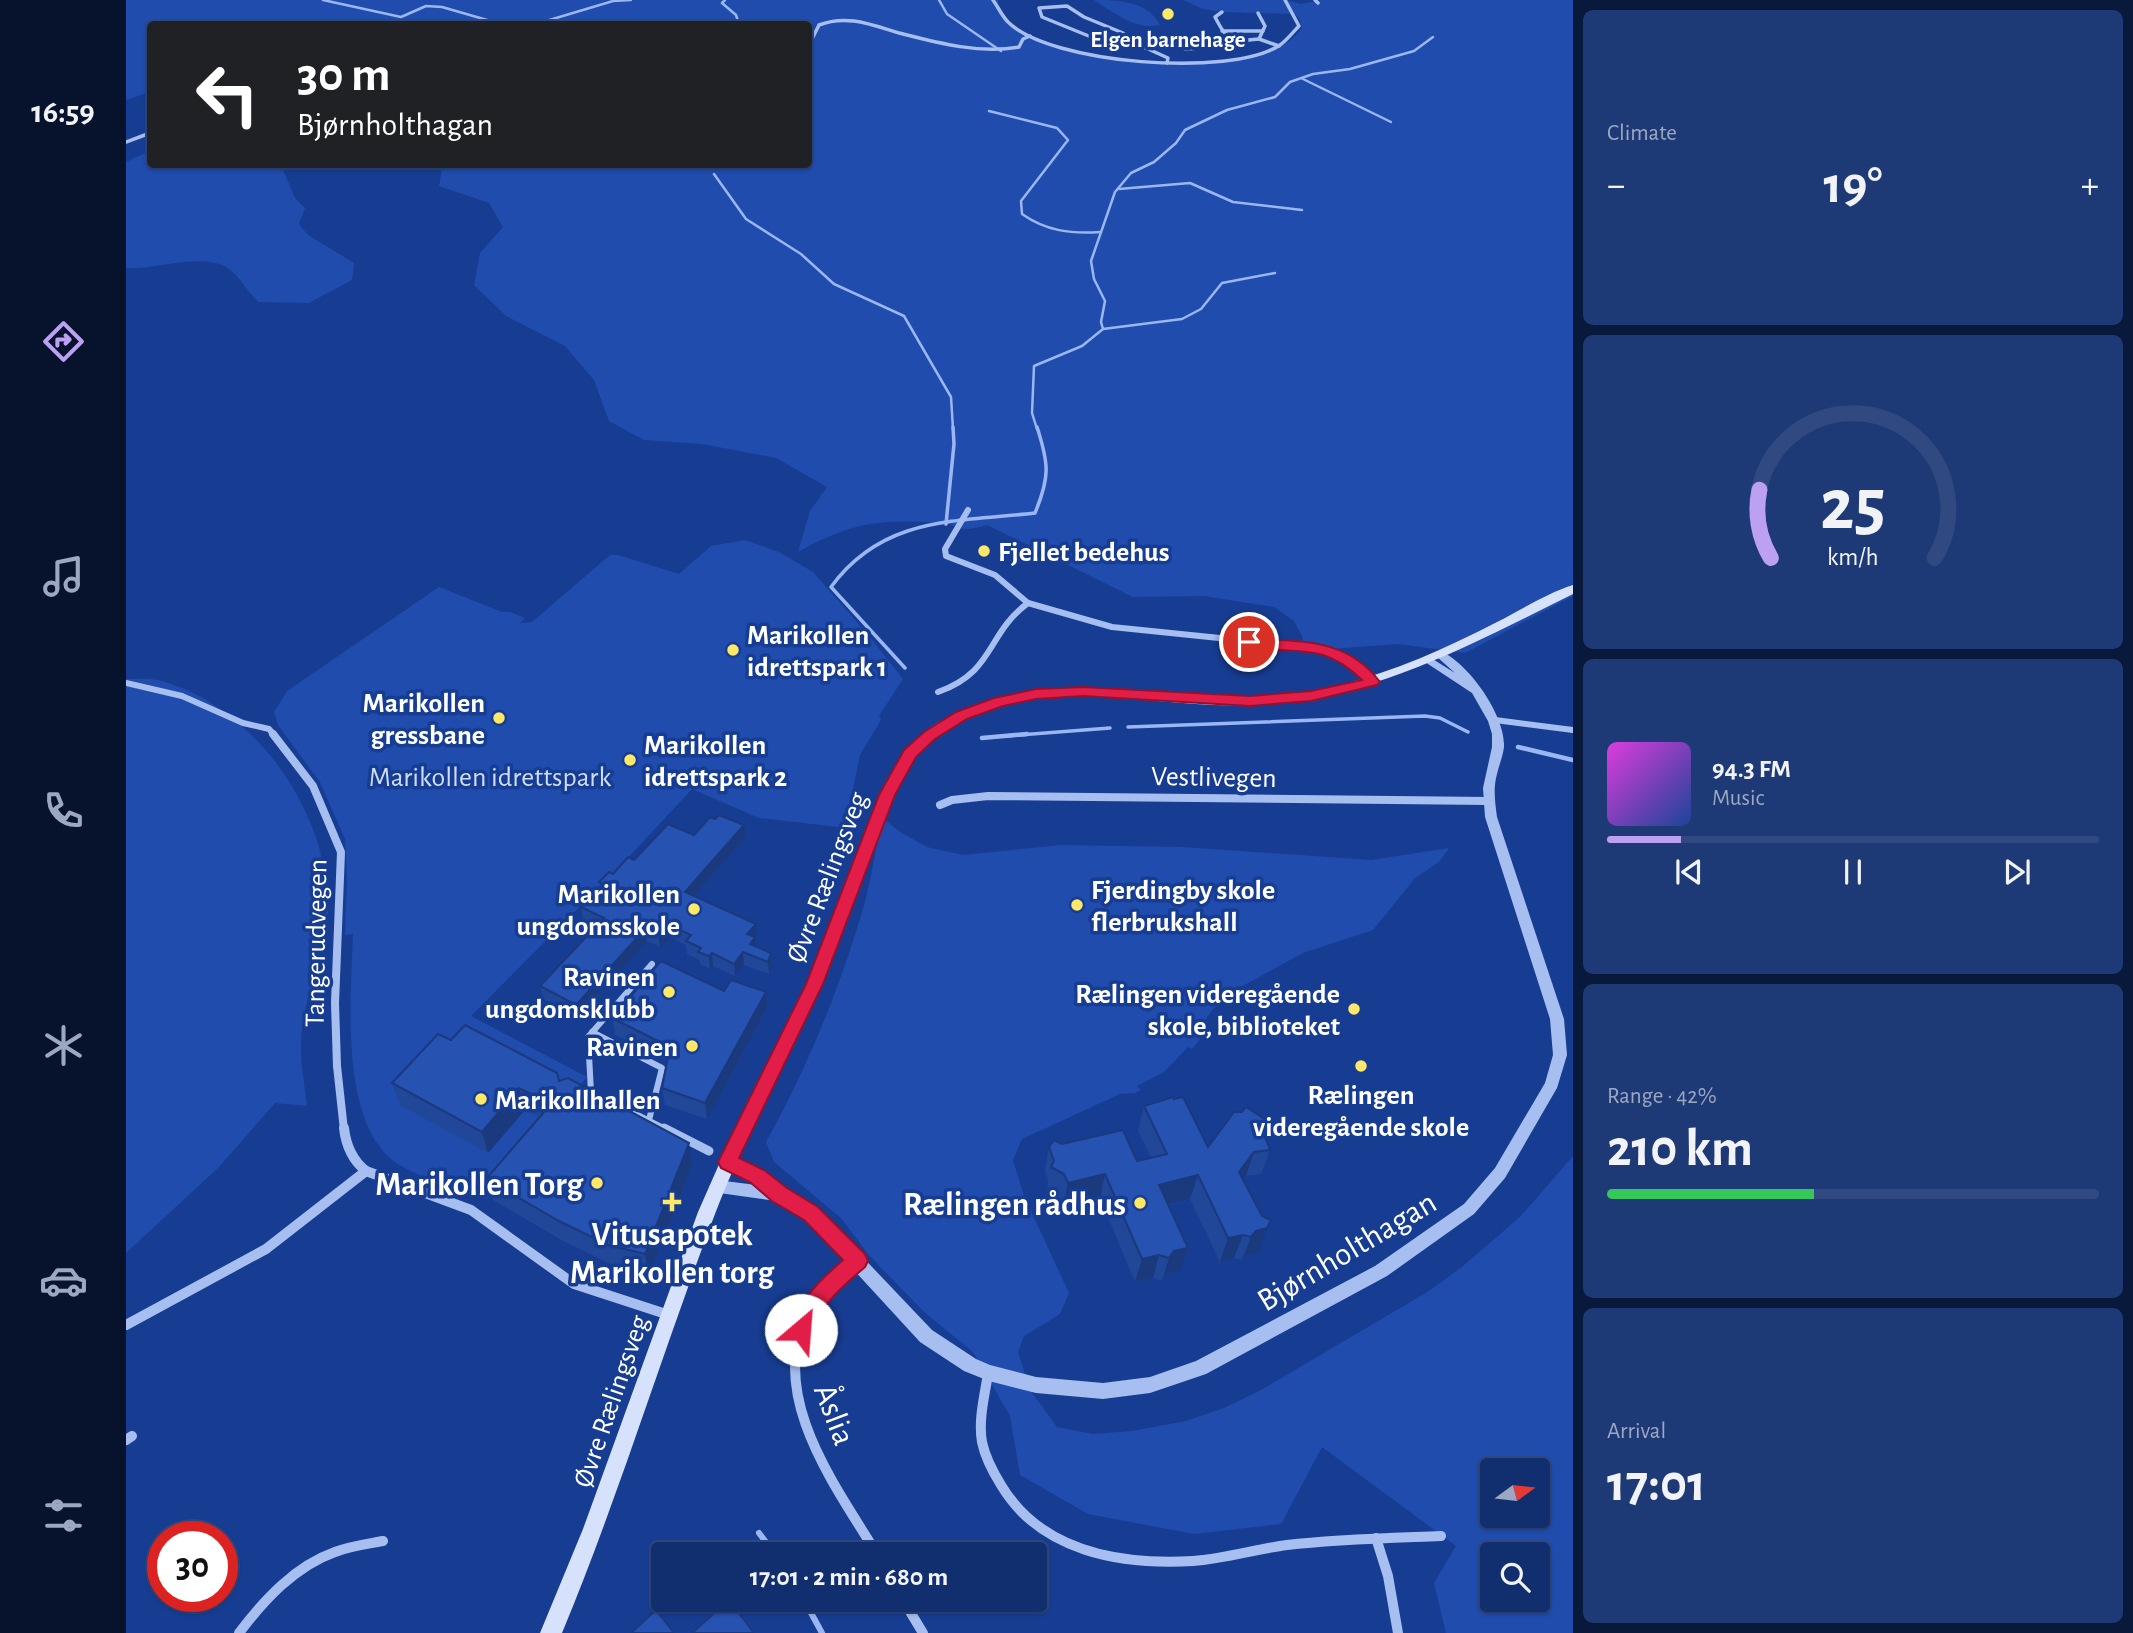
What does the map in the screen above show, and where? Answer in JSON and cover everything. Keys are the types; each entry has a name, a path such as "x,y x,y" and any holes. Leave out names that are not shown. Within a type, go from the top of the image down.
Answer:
{"main road":[{"name":"Øvre Rælingsveg","path":"551,1633 605,1501 727,1162 815,984 894,779 910,754 949,722 986,706 1036,694 1083,691 1250,701 1311,696 1372,682 1440,654 1573,589"}],"street":[{"path":"993,0 1000,16 1030,36 1085,54 1167,63 1232,59 1260,54 1279,46 1292,38 1299,26 1285,0"},
{"path":"1067,6 1070,0"},
{"path":"1137,45 1127,35 1079,16 1067,6 1040,8 1040,14 1112,44 1137,45 1163,54 1168,58 1167,63"},
{"path":"1222,12 1215,16 1226,39 1232,42 1259,39 1279,46"},
{"path":"1258,13 1265,26 1259,39"},
{"path":"812,39 819,26 836,20 862,22 905,34 995,50 1019,47 1023,39 1030,36"},
{"path":"1222,31 1263,31"},
{"path":"1185,49 1219,49 1230,46 1232,42"},
{"path":"126,142 147,135"},
{"path":"968,510 945,549 946,556 995,575 1028,603 1112,627 1327,649 1350,661 1372,682"},
{"path":"937,692 967,681 977,672 1016,611 1028,603"},
{"path":"1440,654 1458,668 1495,720 1573,730"},
{"path":"1427,660 1475,692"},
{"name":"Tangerudvegen","path":"126,683 182,696 243,723 269,729 313,786 338,840 342,878 335,1003 337,1066 346,1143 356,1163 366,1171"},
{"name":"Bjørnholthagan","path":"727,1162 757,1176 821,1221 886,1296 926,1336 946,1351 989,1373 1052,1388 1102,1391 1150,1385 1183,1375 1215,1361 1381,1271 1456,1219 1490,1187 1552,1084 1560,1055 1560,1037 1552,999 1499,844 1489,801 1489,780 1498,749 1495,720"},
{"name":"Vestlivegen","path":"940,805 952,800 988,796 1489,801"},
{"path":"591,1091 588,1037 652,964"},
{"path":"592,1032 662,1068 649,1121"},
{"path":"578,1085 709,1151"},
{"path":"126,1325 266,1250 366,1171 471,1210 574,1284 670,1315"},
{"name":"Bjørnholthagan","path":"717,1187 779,1194"},
{"name":"Åslia","path":"858,1261 822,1292 806,1314 796,1345 793,1369 796,1396 803,1421 870,1542"},
{"path":"989,1373 983,1409 982,1442 997,1480 1032,1524 1054,1539 1083,1552 1108,1557 1182,1561 1283,1546 1376,1538 1441,1536"},
{"path":"1376,1538 1388,1576 1398,1633"},
{"path":"239,1633 253,1614 295,1574 331,1553 383,1541"},
{"path":"910,1612 923,1633"}],"green space":[{"path":"126,0 998,0 1011,23 1043,41 1088,53 1141,60 1194,62 1243,57 1281,45 1302,27 1299,18 1294,14 1222,12 1203,9 1183,0 1286,0 1301,4 1322,0 1573,0 1573,596 1465,653 1398,644 1318,650 1304,647 1294,621 1274,607 1204,596 1133,597 987,525 965,529 944,523 903,521 869,524 835,534 798,552 810,511 827,487 776,458 702,444 644,440 609,421 594,380 565,346 506,316 474,285 480,253 503,227 489,203 439,186 442,168 812,168 812,21 147,21 147,93 126,100"},
{"path":"1094,0 1122,2 1140,7 1155,17 1160,25 1134,23"},
{"path":"147,152 147,168 282,168 295,198 305,208 299,224 308,235 354,263 352,280 309,303 258,302 233,272 219,264 194,261 126,268 126,162"},
{"name":"Marikollen idrettspark","path":"745,540 779,552 813,572 903,679 879,716 881,720 860,755 846,823 838,827 759,818 692,789 624,862 471,1016 587,1077 487,1199 401,1166 381,1148 367,1123 358,1093 351,1026 353,934 345,935 345,839 320,782 278,725 274,712 287,691 439,587 502,612 525,618 520,623 532,622 610,555 618,555 679,574 711,546"},
{"path":"126,679 158,680 193,693 225,713 254,737 279,767 300,800 315,835 325,871 328,907 324,943 302,1030 301,1048 307,1106 275,1103 219,1167 126,1253"},
{"path":"884,819 900,832 927,847 963,855 1061,845 1182,847 1371,860 1449,848 1439,862 1415,878 1373,930 1303,953 1237,989 1212,1010 1200,1028 1206,1032 1192,1049 1188,1047 1164,1072 1137,1086 1141,1090 1120,1094 1022,1139 1013,1160 1024,1196 1069,1293 1060,1314 1024,1336 1018,1352 1030,1390 1057,1427 1093,1434 1132,1431 1186,1421 1224,1408 1261,1390 1429,1291 1520,1217 1573,1156 1573,1633 1446,1633 1434,1583 1456,1546 1322,1447 1281,1524 1194,1534 1088,1514 1020,1475 1010,1416 973,1352 924,1312 868,1254 842,1219 774,1162 766,1142 810,1054 835,992 866,898"}],"building":[{"name":"Marikollen ungdomsskole","path":"719,815 744,825 685,892 756,924 747,934 755,937 750,944 771,953 768,962 743,952 734,964 712,953 709,956 698,952 701,948 686,941 691,935 669,925 658,935 645,929 576,1005 540,986 604,918 581,907 603,884 599,882 609,872 613,874 628,857 634,860 668,824 694,835 710,817 715,819"},
{"name":"Ravinen","path":"661,961 724,991 731,980 766,992 705,1103 662,1088 670,1047 612,1018"},
{"path":"465,1025 557,1073 559,1081 568,1078 689,1143 645,1254 608,1245 559,1221 486,1179 551,1104 519,1088 482,1132 392,1083 438,1034 451,1040"},
{"path":"1173,1097 1183,1097 1208,1147 1234,1112 1242,1112 1246,1107 1274,1125 1265,1137 1270,1150 1254,1152 1239,1172 1262,1216 1271,1220 1267,1228 1256,1231 1251,1237 1243,1235 1228,1238 1198,1175 1159,1185 1188,1248 1174,1251 1169,1258 1159,1255 1142,1259 1105,1174 1068,1183 1064,1174 1051,1167 1054,1161 1049,1147 1054,1140 1062,1144 1123,1130 1137,1161 1167,1154 1144,1106"},
{"path":"654,1612 658,1612 674,1633 631,1633"},
{"path":"716,1612 738,1612 754,1633 692,1633"}],"waterway":[{"path":"323,0 401,17 426,6 442,7 491,21"},
{"path":"546,21 613,1 631,0"},
{"path":"725,0 722,3 736,15 738,21"},
{"path":"939,0 947,14 1001,51"},
{"path":"1103,329 1101,322 1105,301 1094,279 1091,261 1115,192 1131,173 1154,162 1176,143 1185,130 1227,110 1275,97 1290,82 1313,74 1350,69 1414,51 1433,37"},
{"path":"1303,79 1391,122"},
{"path":"989,111 1057,128 1068,140 1021,201 1022,214 1059,230 1100,232"},
{"path":"714,174 746,219 801,254 834,284 904,316 951,397 953,429"},
{"path":"1119,189 1190,183 1233,202 1302,210"},
{"path":"1103,329 1182,319 1201,309 1222,283 1275,273"},
{"path":"1037,429 1032,413 1034,366 1082,346 1103,329"},
{"path":"946,523 954,444 953,427"},
{"path":"946,523 1035,513 1046,470 1037,427"},
{"path":"905,668 831,587 851,564 874,547 897,535 946,523"},
{"path":"1128,727 1425,716 1440,718 1468,732"},
{"path":"1005,736 1110,728"},
{"path":"982,738 1027,734"},
{"path":"1518,747 1573,760"},
{"path":"759,1533 766,1542"},
{"path":"811,1612 822,1633"}],"place":[{"name":"Elgen barnehage","path":"1168,14"},
{"name":"Fjellet bedehus","path":"984,551"},
{"name":"Marikollen idrettspark 1","path":"733,650"},
{"name":"Marikollen gressbane","path":"499,718"},
{"name":"Marikollen idrettspark 2","path":"630,760"},
{"name":"Fjerdingby skole flerbrukshall","path":"1077,905"},
{"name":"Marikollen ungdomsskole","path":"694,909"},
{"name":"Ravinen ungdomsklubb","path":"669,992"},
{"name":"Rælingen videregående skole, biblioteket","path":"1354,1009"},
{"name":"Ravinen","path":"692,1046"},
{"name":"Rælingen videregående skole","path":"1361,1066"},
{"name":"Marikollhallen","path":"481,1099"},
{"name":"Marikollen Torg","path":"597,1183"},
{"name":"Vitusapotek Marikollen torg","path":"672,1202"},
{"name":"Rælingen rådhus","path":"1140,1203"}],"route":[{"path":"801,1330 806,1314 822,1292 858,1261 811,1213 779,1194 757,1176 727,1162 815,984 887,795 910,754 949,722 999,701 1036,694 1083,691 1203,701 1250,701 1311,696 1372,682 1350,661 1327,649 1249,642"}]}
